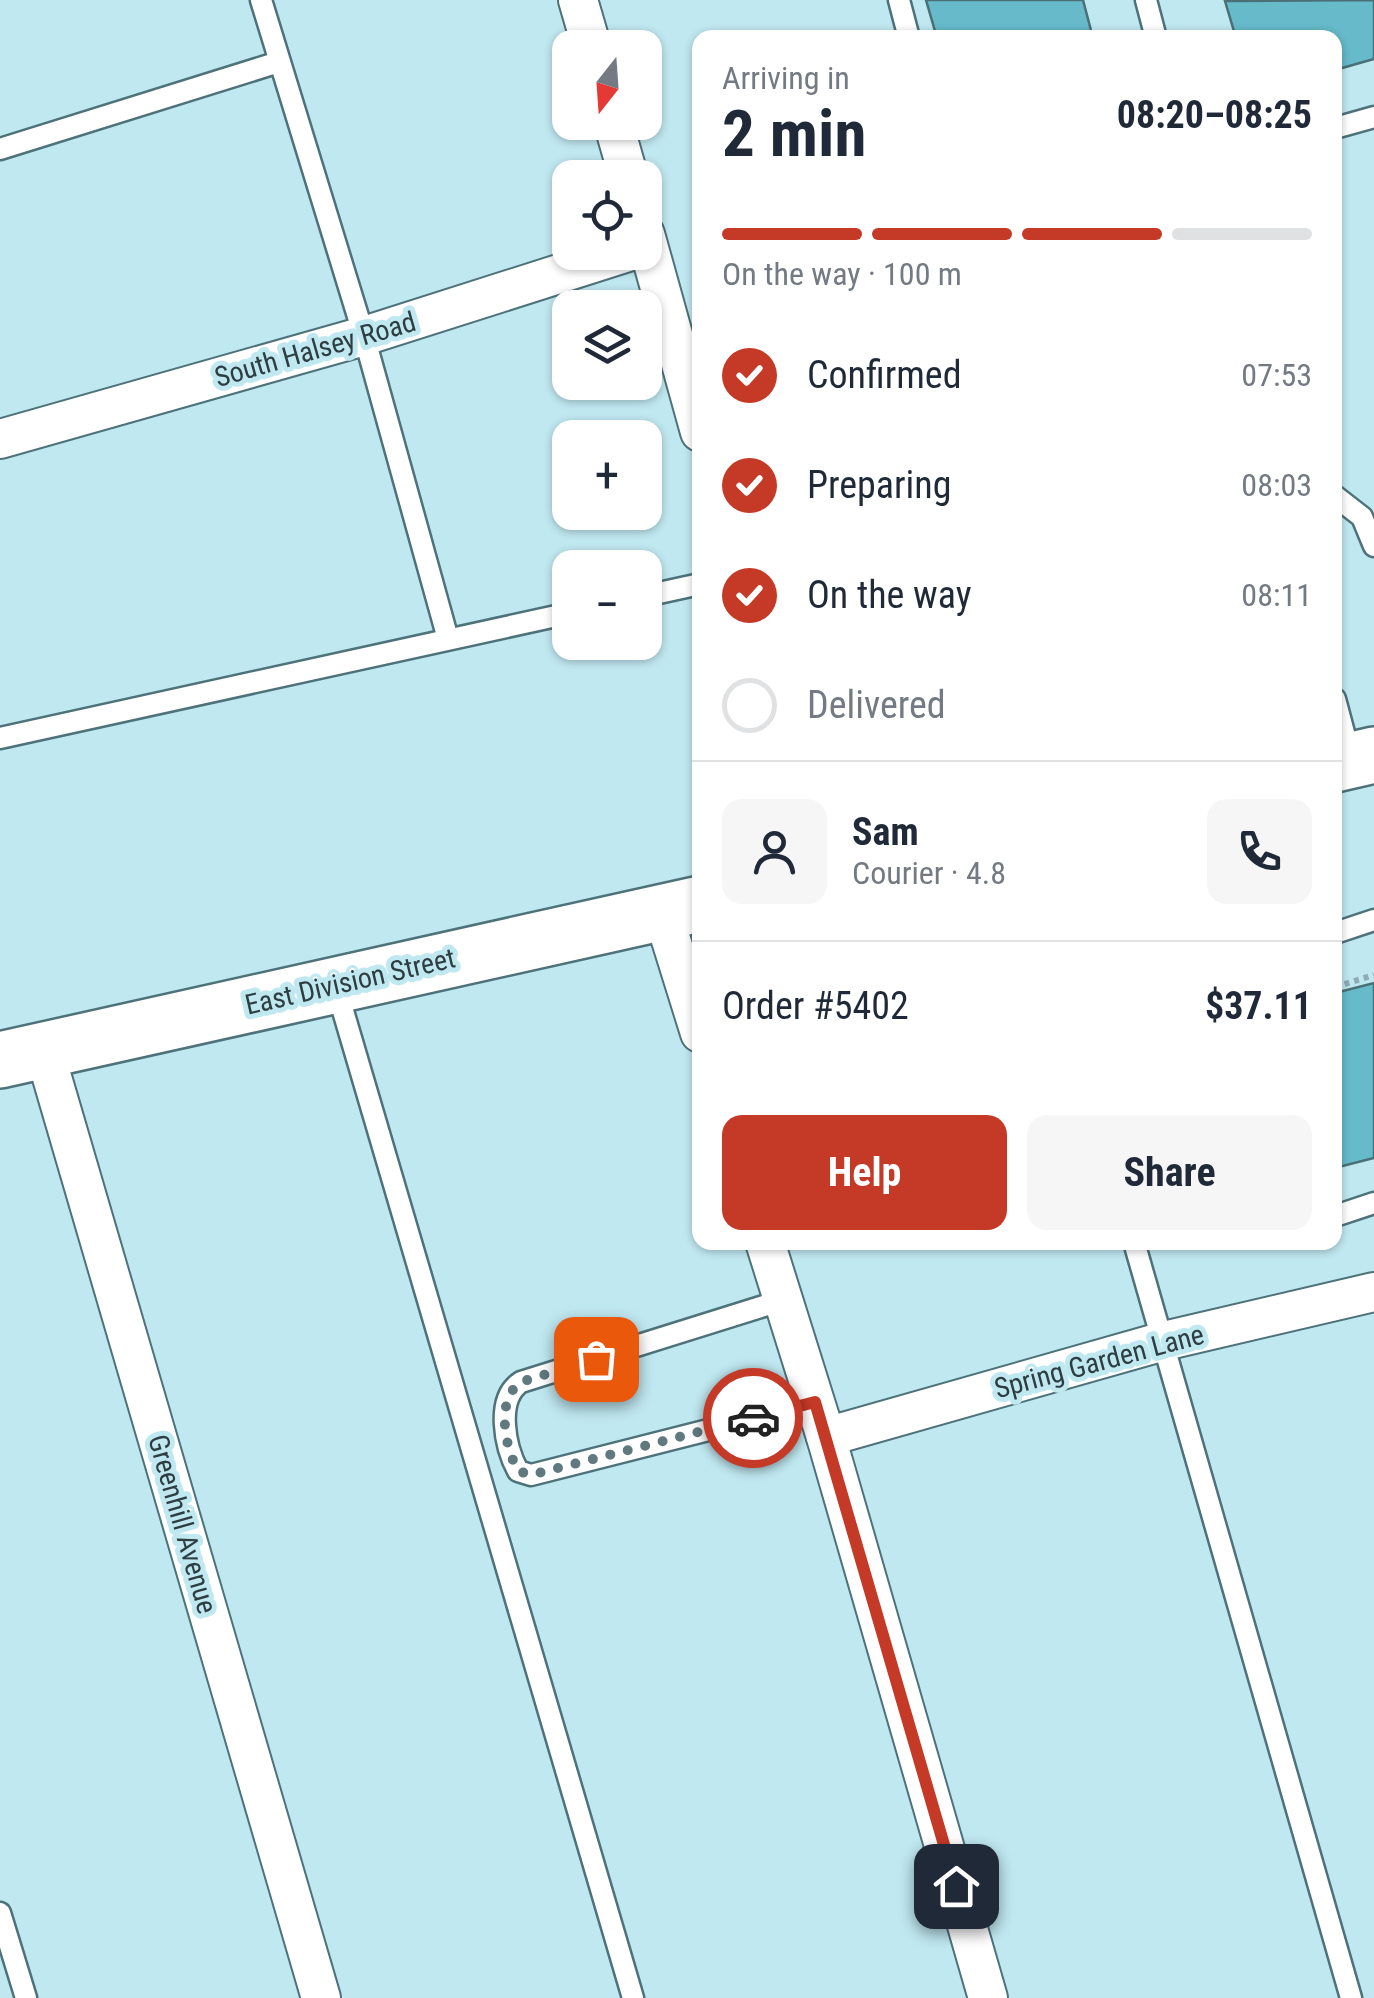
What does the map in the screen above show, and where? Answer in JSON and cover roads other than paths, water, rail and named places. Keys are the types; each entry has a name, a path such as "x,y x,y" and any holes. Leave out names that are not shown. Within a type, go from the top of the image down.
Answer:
{"main road":[{"name":"East Division Street","path":"22,1055 681,908"}],"street":[{"path":"578,0 587,30"},
{"name":"South Halsey Road","path":"0,439 364,336 566,270"},
{"path":"650,270 692,406"},
{"path":"681,908 692,980"},
{"name":"Greenhill Avenue","path":"22,1055 321,1998"},
{"path":"767,1250 988,1998"},
{"name":"Spring Garden Lane","path":"820,1420 1374,1292"}],"lane":[{"path":"261,0 364,336 448,639"},
{"path":"898,0 907,30"},
{"path":"1146,0 1154,30"},
{"path":"0,149 279,62"},
{"path":"1342,126 1374,117"},
{"path":"1342,501 1362,517 1374,546"},
{"path":"662,592 692,586"},
{"path":"0,738 552,617"},
{"path":"1342,721 1354,760"},
{"path":"1342,931 1374,920"},
{"path":"336,985 633,1998"},
{"path":"1136,1250 1351,1998"},
{"path":"783,1300 521,1382 511,1389 506,1405 511,1458 518,1471 531,1475 820,1420"},
{"path":"0,1913 26,1998"}]}
